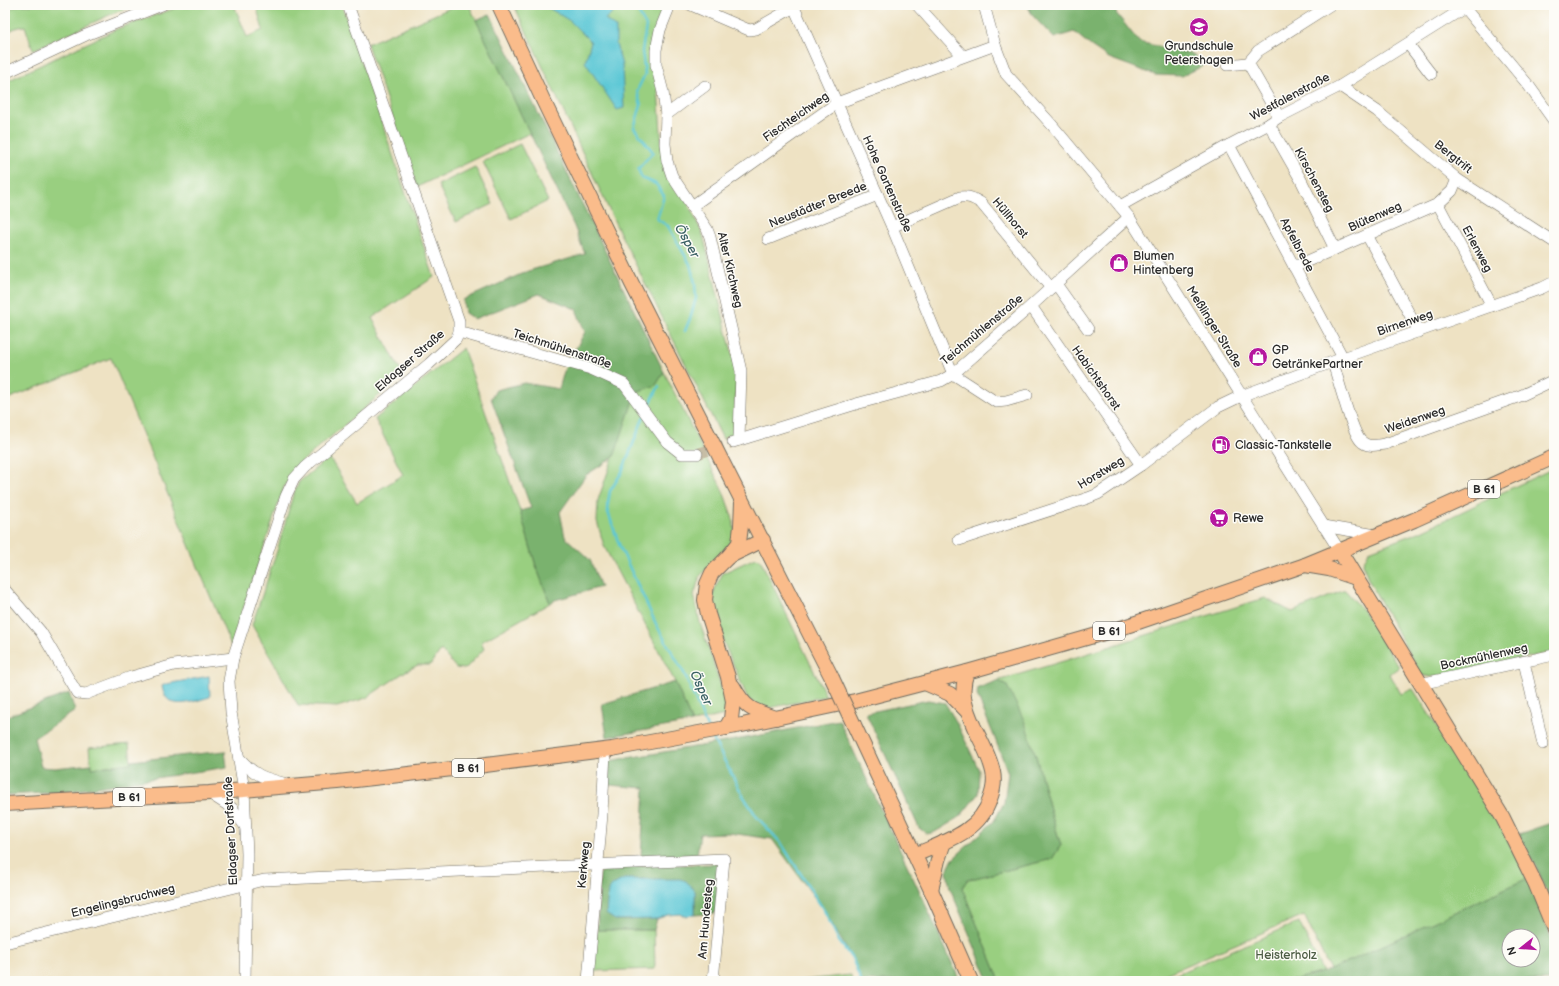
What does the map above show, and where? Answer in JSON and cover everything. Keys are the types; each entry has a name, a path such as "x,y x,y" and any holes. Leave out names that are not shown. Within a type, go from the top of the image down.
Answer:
{"main road":[{"path":"499,5 632,284 832,678 932,890 971,981"},
{"name":"B 61","path":"5,804 244,790 470,767 605,751 723,729 855,701 967,672 1118,629 1305,565 1554,457"},
{"path":"723,729 731,719 733,701 728,677 705,600 707,584 712,573 739,543 742,499"},
{"path":"728,557 763,540"},
{"path":"1338,550 1503,818 1536,886 1554,929"},
{"path":"1305,565 1330,569 1354,577"},
{"path":"915,855 961,834 976,823 987,809 993,791 993,773 990,762 967,712 962,692 963,680 967,672"},
{"path":"728,677 740,699 751,710 775,718"},
{"path":"925,683 950,694 967,712"},
{"path":"932,890 938,860 944,842"}],"street":[{"path":"5,73 98,30 162,5"},
{"name":"Eldagser Straße","path":"233,658 286,496 294,479 305,467 429,364 456,339 459,332 459,321 348,5"},
{"name":"Alter Kirchweg","path":"669,5 660,30 656,50 656,66 663,92 666,115 665,144 667,161 672,176 707,229 710,236 741,371 736,441"},
{"path":"691,5 749,30 756,29 794,6"},
{"path":"917,5 963,56"},
{"name":"Meßlinger Straße","path":"984,5 995,45 1006,74 1052,125 1129,217 1338,550"},
{"path":"1227,65 1248,63 1258,51 1330,5"},
{"name":"Hohe Gartenstraße","path":"794,6 892,227 953,374"},
{"path":"1465,6 1529,86 1554,121"},
{"name":"Westfalenstraße","path":"1120,206 1269,124 1279,116 1340,86 1408,44 1465,6"},
{"path":"1408,44 1431,74"},
{"name":"Fischteichweg","path":"692,206 837,103 995,45"},
{"path":"1248,63 1279,116"},
{"path":"666,115 705,86"},
{"name":"Bergtrift","path":"1340,86 1377,111 1457,179 1554,242"},
{"name":"Kirschensteg","path":"1269,124 1301,180 1335,250"},
{"name":"Apfelbrede","path":"1229,145 1343,358"},
{"name":"Blütenweg","path":"1294,268 1438,204 1452,191 1457,179"},
{"name":"Neustädter Breede","path":"768,239 878,195"},
{"name":"Hüllhorst","path":"892,227 960,197 966,196 974,198 981,203 1088,329"},
{"name":"Erlenweg","path":"1438,204 1492,306"},
{"name":"Teichmühlenstraße","path":"736,441 856,404 941,381 953,374 1031,306 1129,217"},
{"path":"1367,235 1419,332"},
{"name":"Birnenweg","path":"1241,396 1343,358 1542,288 1554,282"},
{"name":"Habichtshorst","path":"1031,306 1141,464"},
{"name":"Teichmühlenstraße","path":"459,332 591,369 624,384 667,442 682,454 697,454"},
{"name":"Weidenweg","path":"1333,362 1354,427 1361,441 1370,446 1385,444 1490,407 1520,396 1554,380"},
{"path":"953,374 996,402 1006,401 1027,395"},
{"name":"Horstweg","path":"959,540 1098,494 1218,407 1241,396"},
{"path":"1323,526 1376,535"},
{"path":"5,590 41,632 77,693 86,694 131,677 174,665 233,658"},
{"name":"Bockmühlenweg","path":"1420,684 1554,655"},
{"name":"Eldagser Dorfstraße","path":"233,658 229,681 231,712 244,790 247,884 245,981"},
{"path":"1524,662 1543,744"},
{"name":"Kerkweg","path":"588,981 602,814 605,751"},
{"path":"238,757 249,769 262,777 291,785"},
{"path":"209,793 232,808 245,827"},
{"name":"Engelingsbruchweg","path":"5,943 264,880 724,859"},
{"name":"Am Hundesteg","path":"713,981 724,859"}],"green space":[{"path":"20,5 136,5 114,13 33,50 25,26 14,29 5,36 5,10"},
{"path":"184,5 234,5 247,37 263,30 256,5 342,5 434,277 372,318 403,375 299,464 284,487 231,646 111,358 5,400 5,82 117,29"},
{"path":"457,5 469,5 530,133 417,187 367,44"},
{"path":"514,5 664,5 650,55 658,89 662,148 703,235 737,373 733,436 723,439 617,227"},
{"path":"1027,5 1118,5 1116,13 1139,42 1195,55 1203,66 1182,76 1155,75 1109,58 1074,32 1054,38 1033,16"},
{"path":"490,14 664,372 656,385 636,392 614,457 586,475 560,512 565,537 590,560 601,587 555,600 550,603 536,566 520,511 531,508 491,398 496,390 524,383 559,389 565,368 585,332 576,309 539,294 474,319 465,313 463,300 528,271 585,254 574,226 476,20"},
{"path":"520,144 548,201 511,219 483,162"},
{"path":"475,167 493,204 456,222 438,185"},
{"path":"463,348 520,511 536,566 550,603 481,642 484,649 465,669 456,668 441,650 430,665 418,665 406,671 366,698 337,707 298,705 252,625 277,551 293,495 299,482 329,457 357,503 403,475 375,419"},
{"path":"664,372 723,491 733,519 735,533 730,543 700,576 694,595 700,623 726,701 725,715 692,722 675,682 604,546 597,521 598,500 636,392 656,385"},
{"path":"1554,468 1554,652 1431,677 1421,675 1368,579 1363,563 1369,551 1419,532"},
{"path":"755,558 760,559 826,696 769,708 757,705 748,699 723,641 712,603 715,588 723,573"},
{"path":"1345,590 1362,609 1399,667 1390,674 1401,694 1413,689 1495,817 1528,878 1330,970 1304,915 1149,981 1000,981 962,888 967,880 1052,859 1061,845 1036,756 1006,685 997,681 1265,598 1292,612"},
{"path":"997,681 1006,684 1024,720 1036,756 1061,845 1052,859 967,880 962,888 1000,981 989,981 950,888 947,871 953,859 994,821 1004,803 1008,773 977,695 978,688"},
{"path":"675,682 692,722 607,737 602,704"},
{"path":"69,693 75,711 34,738 41,767 55,768 91,764 92,768 131,763 131,761 225,751 227,767 64,792 5,795 5,717"},
{"path":"928,700 945,703 957,723 979,770 978,794 960,817 935,832 927,834 919,828 866,713"},
{"path":"839,720 960,981 860,981 853,960 825,912 772,839 730,833 700,834 697,855 641,857 645,788 609,785 609,761 725,742"},
{"path":"129,744 131,763 91,768 89,748"},
{"path":"1554,822 1554,910 1539,873 1519,834"},
{"path":"720,864 716,913 695,915 695,891 615,920 657,919 654,930 597,930 600,873 608,866"},
{"path":"1528,878 1549,932 1554,950 1554,981 1290,981 1330,970"},
{"name":"Heisterholz","path":"1299,922 1327,981 1160,981"},
{"path":"597,930 654,930 655,969 593,971"},
{"path":"851,975 852,981 796,981"}],"water":[{"path":"548,5 619,5 619,7 605,19 616,28 616,44 622,65 624,108 617,110 585,62 591,42 570,21 547,7"},
{"path":"209,676 210,697 180,704 169,700 164,694 162,686 166,684"},
{"path":"624,879 680,879 686,881 695,891 695,915 682,916 681,914 668,915 657,919 615,920 606,914 608,891 613,885"}],"waterway":[{"name":"Ösper","path":"634,5 646,26 642,51 645,74 637,91 641,105 634,128 653,152 638,169 642,178 656,184 664,196 657,219 668,226 690,264 695,283 696,298 685,331"},
{"name":"Ösper","path":"647,410 659,386"},
{"name":"Ösper","path":"644,416 622,472 610,491 607,509 620,547 657,626 684,673 707,727"},
{"name":"Ösper","path":"711,735 742,794 757,817 781,843 825,912 839,941 853,960 861,981"}],"tunnel":[{"path":"697,454 733,442"}],"place":[{"name":"Grundschule Petershagen","path":"1199,27"},
{"name":"Blumen Hintenberg","path":"1119,263"},
{"name":"GP GetränkePartner","path":"1258,357"},
{"name":"Classic-Tankstelle","path":"1221,445"},
{"name":"Rewe","path":"1219,518"}]}
